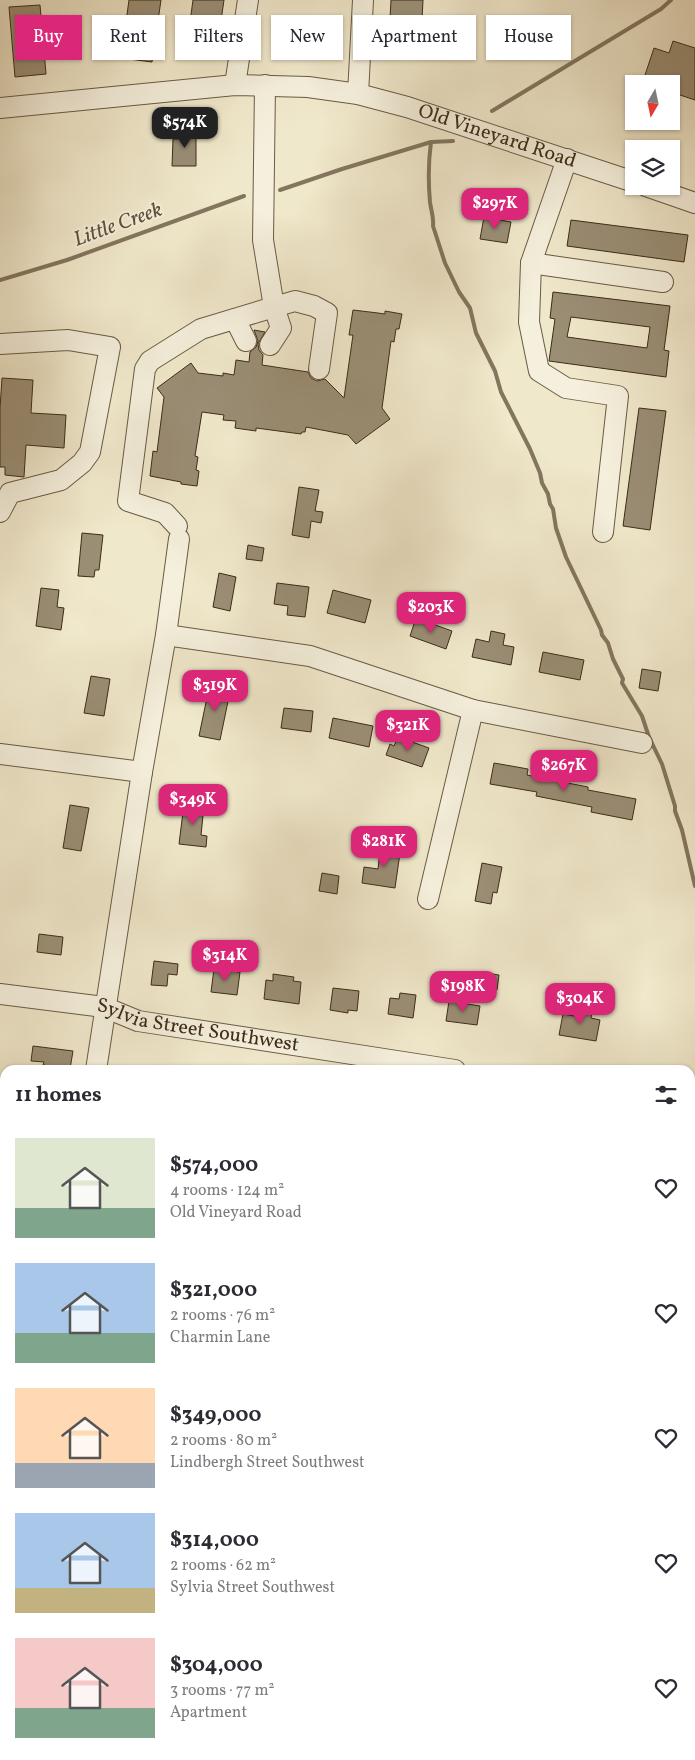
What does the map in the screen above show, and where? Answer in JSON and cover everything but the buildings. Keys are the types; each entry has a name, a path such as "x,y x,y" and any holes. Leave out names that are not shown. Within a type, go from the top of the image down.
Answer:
{"street":[{"path":"235,85 248,0"},
{"path":"358,94 363,0"},
{"name":"Old Vineyard Road","path":"0,108 235,85 308,87 358,94 447,119 625,179"},
{"path":"265,85 263,240 274,307 281,328 270,345"},
{"path":"567,159 531,263 529,322 539,371 566,388 618,396 602,532"},
{"path":"672,195 695,203"},
{"path":"531,263 663,282"},
{"path":"97,1065 104,1007 166,635 178,533 165,514 128,501 145,369 150,361 201,329 294,301 314,306 328,313 319,369"},
{"path":"234,318 246,342"},
{"path":"0,344 68,340 110,347 90,452 82,463 60,480 10,493 0,512"},
{"path":"166,635 310,656 473,710 642,743"},
{"path":"428,899 473,710"},
{"path":"0,754 142,772"},
{"name":"Sylvia Street Southwest","path":"0,994 104,1007 138,1022 422,1065"}],"waterway":[{"name":"Little Creek","path":"492,111 661,9 671,0"},
{"name":"Little Creek","path":"280,190 431,142 453,141"},
{"path":"431,142 429,158 430,202 433,226 445,263 459,292 470,308 476,333 495,371 501,392 540,473 542,483 553,509 556,528 566,557 602,635 608,643 613,659 623,679 622,683 642,716 649,737 662,764 682,830 695,886"},
{"name":"Little Creek","path":"0,280 67,260 244,196"}]}
